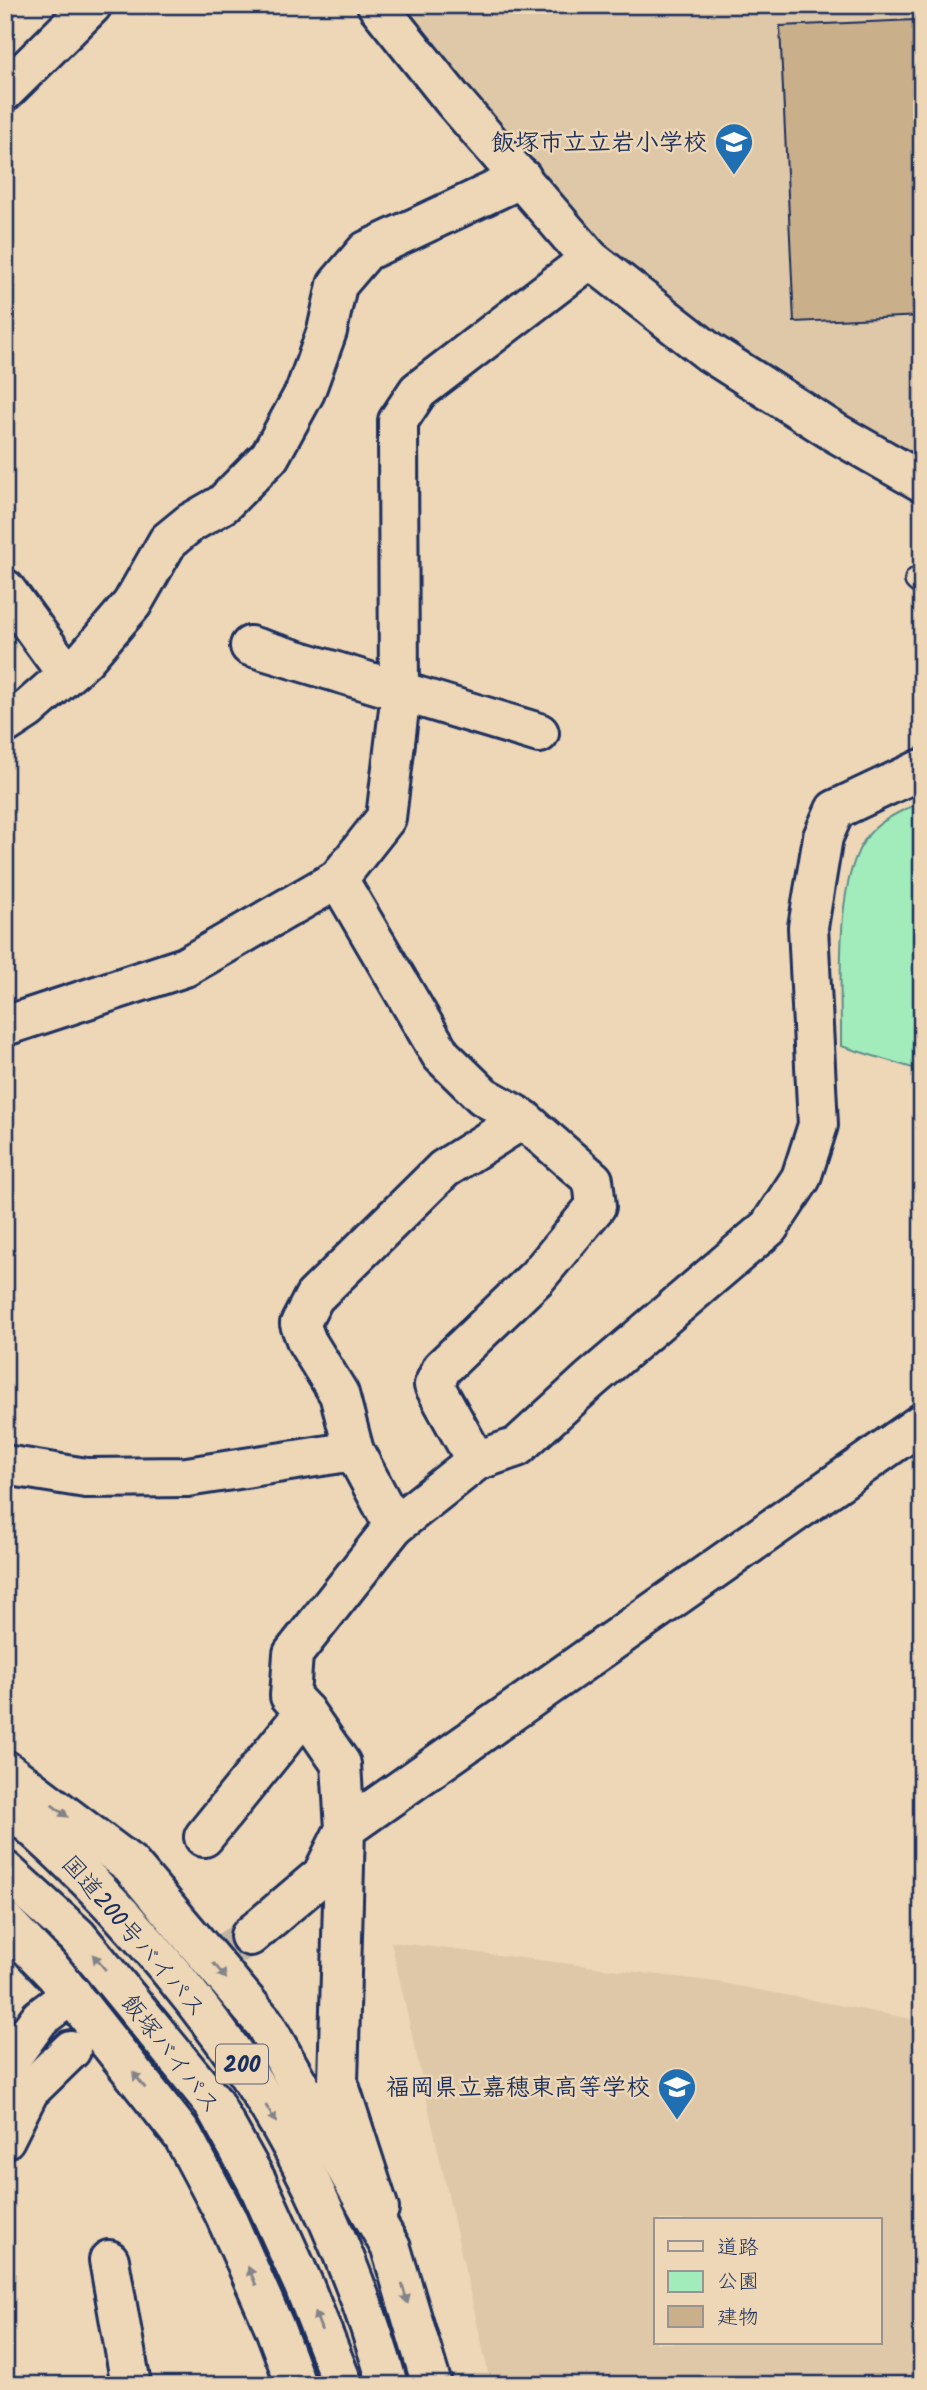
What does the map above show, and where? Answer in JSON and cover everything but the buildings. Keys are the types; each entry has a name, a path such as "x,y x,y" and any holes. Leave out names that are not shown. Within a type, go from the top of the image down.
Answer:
{"main road":[{"path":"5,91 92,5"},
{"path":"377,5 453,100 590,259 709,352 836,433 922,482"},
{"path":"5,724 85,659 132,604 168,541 190,523 223,505 270,456 305,393 327,331 337,285 366,251 522,178"},
{"path":"5,1026 185,967 338,879 386,818 399,692 398,421 418,391 590,259"},
{"path":"5,589 68,674"},
{"path":"250,646 539,733"},
{"path":"432,2385 338,2082 345,1829 341,1764 305,1712 290,1696 293,1654 394,1526 476,1461 517,1447 590,1380 769,1227 801,1178 818,1125 808,927 823,837 835,810 922,769"},
{"path":"338,879 441,1055 482,1096 523,1119 593,1180 596,1206 537,1277 442,1368 434,1385 476,1461"},
{"path":"394,1526 354,1451 339,1394 307,1342 300,1324 314,1297 444,1169 523,1119"},
{"path":"250,1936 323,1875 345,1829 917,1433"},
{"path":"5,1465 86,1478 187,1477 354,1451"},
{"path":"204,1837 305,1712"},
{"path":"5,1770 130,1864 264,2023 391,2248"},
{"name":"国道200号バイパス","path":"5,1803 56,1846 160,1961 244,2067 292,2150 348,2264 388,2385"},
{"name":"飯塚バイパス","path":"5,1871 77,1936 212,2101 257,2182 304,2286 342,2385"},
{"path":"5,1922 72,1994 183,2136 224,2213 274,2326 296,2385"},
{"path":"5,2066 40,2018 72,1994"},
{"path":"5,2139 29,2091 71,2050"},
{"path":"109,2260 131,2385"}],"shaded area":[{"name":"飯塚市立立岩小学校","path":"403,5 922,5 922,466 791,389 675,305 617,256 477,96"},
{"name":"福岡県立嘉穂東高等学校","path":"391,1942 717,1982 922,2021 922,2385 491,2385"}],"green space":[{"path":"922,802 922,1071 841,1046 841,962 845,899 851,870 861,846 880,824"}],"tunnel":[{"path":"72,2049 250,1936"}],"place":[{"name":"飯塚市立立岩小学校","path":"734,176"},
{"name":"福岡県立嘉穂東高等学校","path":"677,2121"}]}
